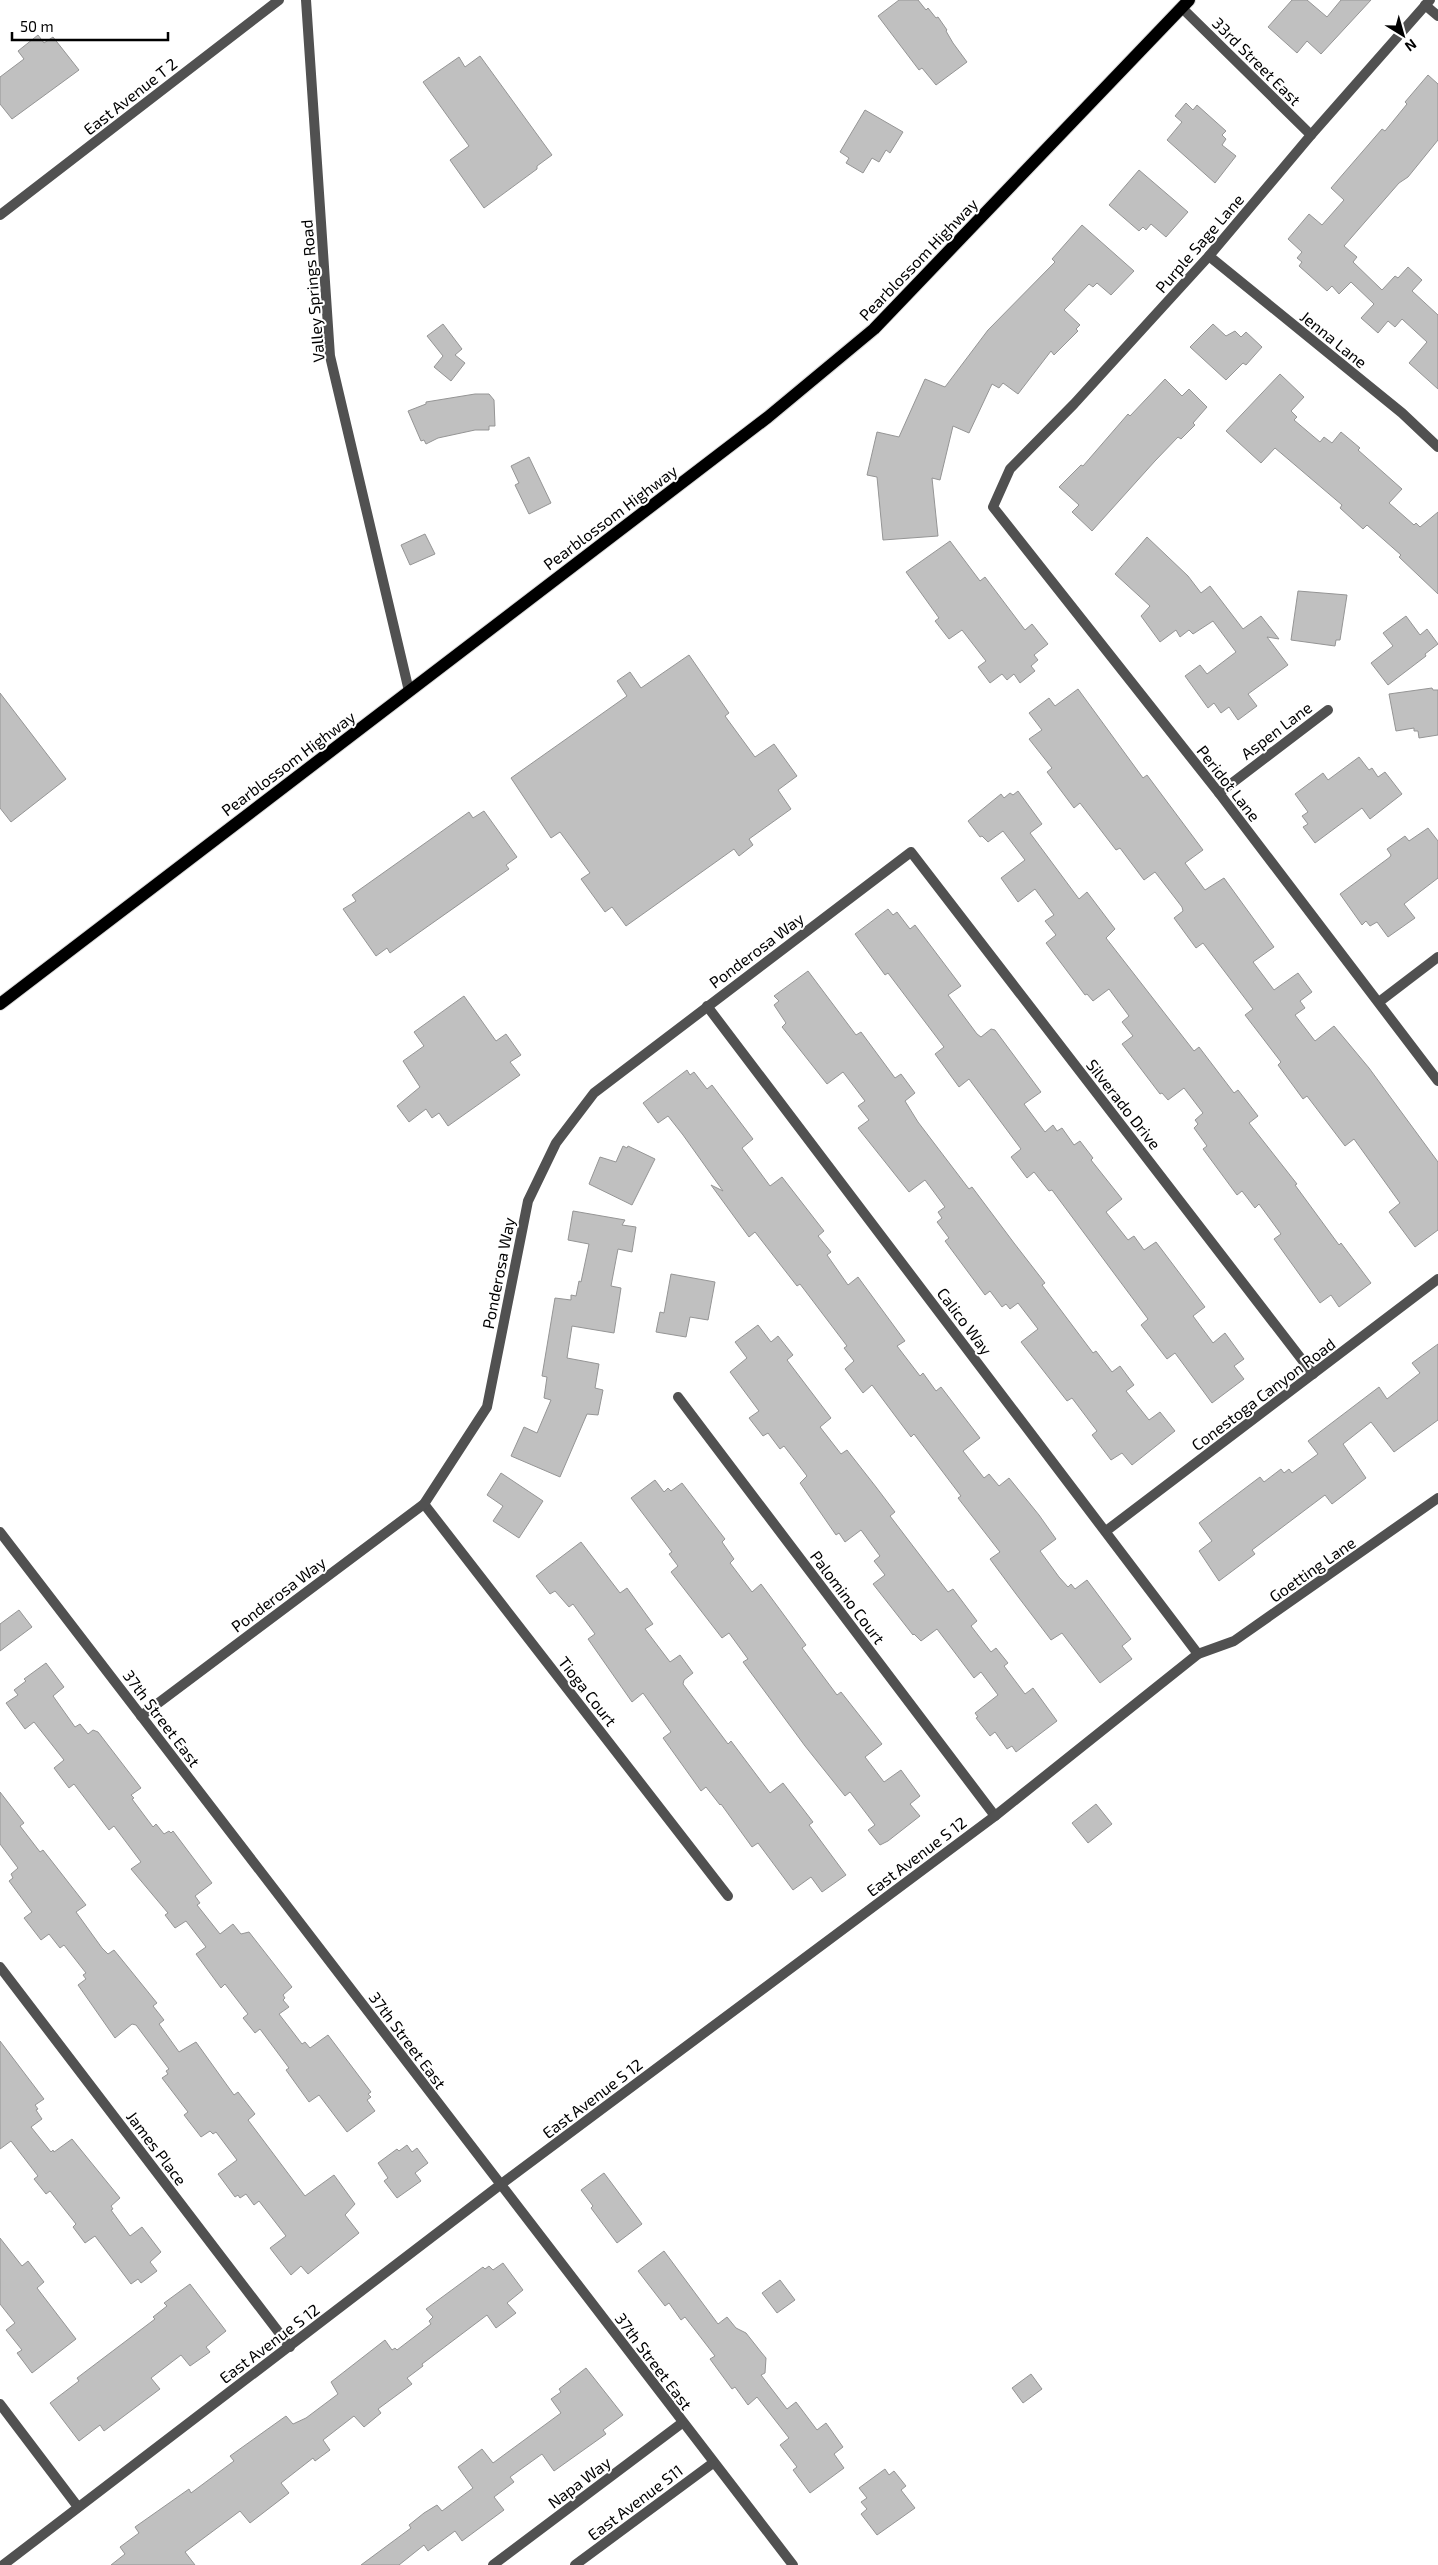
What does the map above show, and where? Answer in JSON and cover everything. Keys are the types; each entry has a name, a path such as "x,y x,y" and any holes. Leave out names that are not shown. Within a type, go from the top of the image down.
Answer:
{"main road":[{"name":"Pearblossom Highway","path":"0,1004 768,417 874,329 1186,4"}],"street":[{"name":"East Avenue T 2","path":"0,215 279,0"},
{"name":"Valley Springs Road","path":"306,0 330,356 410,691"},
{"path":"1428,3 1438,16"},
{"name":"Purple Sage Lane","path":"993,507 1010,470 1074,404 1209,256 1311,135 1428,3"},
{"name":"33rd Street East","path":"1186,4 1311,135"},
{"name":"Jenna Lane","path":"1209,256 1402,413 1438,447"},
{"name":"Peridot Lane","path":"993,507 1219,793 1438,1081"},
{"name":"Aspen Lane","path":"1219,793 1328,710"},
{"name":"Ponderosa Way","path":"141,1716 424,1504 487,1407 528,1201 556,1143 594,1094 911,852"},
{"name":"Silverado Drive","path":"911,852 1314,1374"},
{"path":"1379,1002 1438,957"},
{"name":"Calico Way","path":"707,1006 1198,1654"},
{"name":"Conestoga Canyon Road","path":"1106,1531 1438,1279"},
{"name":"Palomino Court","path":"678,1397 995,1816"},
{"name":"Goetting Lane","path":"1198,1654 1234,1641 1438,1498"},
{"name":"Tioga Court","path":"424,1504 728,1896"},
{"name":"37th Street East","path":"0,1532 682,2423 793,2565"},
{"name":"East Avenue S 12","path":"3,2565 500,2185 995,1816 1198,1654"},
{"name":"James Place","path":"0,1967 290,2347"},
{"path":"0,2404 78,2508"},
{"name":"Napa Way","path":"493,2565 682,2423"},
{"name":"East Avenue S11","path":"575,2565 713,2463"}],"building":[{"path":"899,0 918,0 926,10 928,8 936,18 938,17 967,62 936,85 922,68 919,70 878,16"},
{"path":"1292,0 1307,0 1327,17 1341,0 1371,0 1321,54 1307,41 1297,53 1268,27"},
{"path":"38,35 44,43 53,37 79,70 12,119 0,104 0,77 24,59 18,51"},
{"path":"480,56 552,155 537,166 537,169 484,208 450,160 469,146 423,82 459,57 465,67"},
{"path":"1428,75 1438,84 1438,140 1408,177 1399,183 1344,246 1357,257 1353,262 1382,290 1395,276 1398,278 1408,267 1422,280 1412,291 1438,315 1438,389 1409,363 1427,342 1402,319 1395,327 1388,321 1378,333 1361,318 1374,304 1351,282 1339,294 1332,286 1327,291 1299,266 1302,262 1297,258 1302,252 1288,239 1309,214 1322,225 1344,200 1331,188 1382,129 1385,131 1407,104 1405,102"},
{"path":"1186,103 1193,110 1197,105 1226,131 1222,135 1226,139 1222,145 1236,156 1215,183 1167,140 1182,122 1175,116"},
{"path":"865,110 903,132 890,153 886,150 879,162 872,158 863,173 846,163 849,158 840,152"},
{"path":"1139,170 1188,212 1166,237 1151,224 1146,230 1143,227 1139,231 1109,205"},
{"path":"1082,225 1134,271 1111,295 1097,283 1093,287 1089,284 1064,310 1080,325 1076,329 1078,331 1054,355 1051,351 1018,394 1003,383 999,388 992,384 969,433 953,426 940,480 932,478 938,536 883,540 877,477 867,475 877,432 899,437 925,379 945,387 988,330 1055,262 1052,259"},
{"path":"443,324 462,349 455,355 465,363 451,381 434,367 443,356 427,336"},
{"path":"1213,324 1226,336 1235,331 1241,337 1246,332 1262,347 1246,365 1243,363 1226,380 1190,347"},
{"path":"1280,374 1304,397 1291,411 1297,417 1294,420 1320,442 1324,437 1332,443 1341,432 1360,448 1358,450 1402,489 1389,503 1414,525 1416,523 1420,527 1438,512 1438,594 1399,557 1401,555 1367,525 1363,529 1340,508 1342,505 1275,448 1261,463 1226,431"},
{"path":"1165,379 1182,396 1189,389 1207,407 1193,423 1195,425 1181,439 1178,437 1092,531 1072,512 1079,505 1059,487 1081,465 1083,466 1128,414 1130,416"},
{"path":"475,394 489,394 494,400 495,426 489,426 489,430 475,430 438,438 426,444 424,440 421,441 408,411 426,404 426,402"},
{"path":"529,457 551,503 529,514 515,485 519,483 511,466"},
{"path":"425,534 435,554 410,565 401,545"},
{"path":"1147,537 1188,576 1201,593 1210,586 1243,629 1261,616 1279,639 1267,637 1288,665 1248,694 1257,706 1238,720 1229,707 1221,713 1214,703 1208,708 1185,676 1200,665 1207,674 1236,652 1213,621 1193,634 1189,630 1180,637 1176,630 1160,642 1141,616 1150,606 1115,574"},
{"path":"950,541 980,581 985,577 1025,630 1032,624 1048,644 1034,655 1038,660 1031,666 1035,671 1020,683 1014,674 1007,680 1002,674 990,683 978,667 986,661 962,630 949,639 935,621 939,618 906,572"},
{"path":"1298,591 1347,595 1340,640 1336,640 1335,646 1291,640"},
{"path":"1406,616 1420,635 1427,629 1438,644 1425,654 1426,656 1388,685 1371,663 1393,646 1383,633"},
{"path":"689,655 729,713 725,716 755,757 774,744 797,776 778,790 791,809 749,839 753,845 739,856 734,849 626,926 612,907 605,912 581,879 590,873 560,832 551,838 511,778 627,696 617,681 630,672 641,688"},
{"path":"1432,688 1433,690 1438,690 1438,735 1419,738 1418,731 1414,731 1414,728 1396,731 1389,694"},
{"path":"1078,689 1143,778 1147,775 1203,850 1185,863 1205,890 1224,878 1274,947 1253,962 1274,990 1298,973 1312,992 1300,1001 1305,1008 1295,1015 1315,1041 1334,1026 1369,1068 1438,1162 1438,1230 1415,1247 1389,1212 1400,1203 1354,1139 1345,1146 1307,1096 1303,1099 1278,1065 1281,1062 1245,1015 1253,1009 1203,943 1196,948 1174,918 1183,911 1182,907 1155,872 1144,880 1120,848 1116,850 1080,803 1074,808 1047,772 1052,768 1029,739 1042,730 1029,713 1049,698 1055,706"},
{"path":"0,693 66,779 11,822 0,808"},
{"path":"1359,757 1369,770 1372,768 1378,777 1385,772 1402,794 1370,819 1362,808 1315,843 1303,827 1308,824 1302,816 1308,812 1295,794 1323,773 1328,780"},
{"path":"1018,791 1042,824 1030,833 1079,899 1087,892 1115,929 1106,938 1194,1051 1199,1047 1234,1093 1238,1090 1258,1116 1249,1123 1297,1184 1295,1185 1339,1245 1341,1243 1371,1283 1339,1307 1331,1295 1320,1303 1274,1239 1281,1234 1259,1204 1255,1208 1242,1191 1237,1195 1203,1149 1207,1146 1194,1128 1198,1124 1195,1120 1203,1113 1184,1088 1168,1100 1162,1093 1160,1094 1122,1044 1133,1036 1122,1022 1129,1016 1109,989 1093,1001 1087,994 1085,995 1046,943 1056,935 1045,921 1054,915 1035,889 1018,902 1001,878 1025,860 1003,831 988,842 982,836 980,837 968,821 1001,794 1004,798 1010,793 1013,795"},
{"path":"484,811 517,857 506,865 509,869 390,953 387,948 376,956 343,909 356,901 352,895 469,812 473,818"},
{"path":"1428,828 1438,841 1438,878 1404,904 1415,918 1388,937 1377,922 1370,926 1366,921 1362,925 1340,894 1390,857 1391,855 1387,849 1405,836 1409,841"},
{"path":"888,909 893,915 897,912 910,929 915,925 961,986 948,995 977,1034 981,1037 991,1029 995,1030 1041,1092 1024,1104 1045,1132 1053,1125 1057,1131 1062,1128 1074,1145 1080,1141 1093,1158 1091,1160 1122,1199 1106,1212 1128,1240 1134,1236 1144,1250 1156,1242 1205,1307 1193,1316 1213,1343 1225,1333 1244,1359 1234,1366 1244,1379 1212,1403 1175,1353 1167,1359 1141,1325 1148,1319 1052,1190 1049,1191 1034,1172 1027,1178 1011,1157 1021,1149 969,1079 959,1087 935,1054 944,1047 888,973 885,975 855,934"},
{"path":"808,971 856,1035 861,1032 895,1078 901,1074 915,1093 905,1101 918,1122 969,1189 972,1187 1045,1283 1042,1285 1093,1353 1096,1351 1112,1372 1120,1366 1134,1385 1126,1391 1149,1420 1160,1412 1175,1431 1132,1465 1122,1453 1111,1460 1092,1435 1097,1431 1072,1398 1067,1401 1021,1342 1038,1329 1018,1303 1010,1309 1006,1304 1002,1307 990,1291 985,1295 945,1241 949,1238 937,1222 942,1218 938,1212 945,1207 925,1180 909,1192 858,1128 869,1120 858,1106 865,1101 843,1072 827,1084 782,1027 786,1023 774,1005 779,1001 774,996"},
{"path":"464,996 496,1041 506,1034 521,1055 510,1062 520,1075 448,1126 439,1113 432,1118 426,1109 409,1122 397,1106 420,1087 403,1061 424,1046 414,1032"},
{"path":"687,1070 690,1075 694,1072 707,1089 712,1085 753,1139 742,1148 770,1186 782,1177 824,1231 818,1236 831,1252 827,1255 848,1285 858,1277 905,1341 897,1346 920,1376 923,1373 936,1391 941,1387 980,1438 963,1451 984,1478 989,1474 999,1486 1009,1478 1039,1515 1056,1539 1040,1551 1059,1577 1068,1587 1071,1584 1075,1589 1087,1580 1131,1639 1122,1646 1132,1659 1100,1683 1062,1633 1051,1640 990,1559 1000,1552 958,1498 961,1496 914,1434 911,1437 872,1385 863,1393 845,1369 854,1361 844,1348 847,1346 800,1284 797,1286 755,1232 749,1237 711,1185 723,1191 668,1116 658,1123 643,1103"},
{"path":"623,1146 627,1148 628,1146 655,1159 632,1205 589,1184 600,1157 616,1162"},
{"path":"573,1211 625,1220 622,1225 636,1227 632,1252 618,1249 611,1286 621,1288 614,1333 572,1326 567,1358 599,1364 595,1388 603,1390 598,1415 587,1414 560,1477 511,1456 524,1427 537,1433 551,1400 544,1398 547,1377 542,1376 555,1298 571,1300 571,1295 576,1296 579,1281 581,1282 589,1244 568,1240"},
{"path":"671,1274 715,1282 708,1320 690,1317 686,1337 656,1332 660,1312 664,1313"},
{"path":"758,1325 771,1342 778,1336 793,1355 787,1360 831,1418 820,1427 841,1454 847,1450 895,1512 890,1516 948,1592 953,1589 977,1621 971,1626 991,1652 996,1648 1008,1663 1004,1666 1025,1694 1033,1688 1057,1721 1016,1752 1012,1746 1007,1749 995,1732 990,1736 976,1718 978,1717 975,1713 998,1695 981,1672 974,1678 937,1629 921,1641 913,1635 873,1584 885,1575 874,1561 880,1556 861,1530 845,1542 839,1533 836,1535 800,1483 807,1476 784,1446 780,1449 768,1433 763,1436 749,1418 759,1411 730,1372 747,1358 735,1342"},
{"path":"1438,1344 1438,1420 1394,1452 1371,1422 1343,1444 1366,1478 1332,1504 1325,1495 1252,1550 1255,1554 1219,1581 1199,1551 1212,1541 1199,1523 1260,1477 1264,1482 1281,1469 1284,1473 1289,1469 1292,1473 1318,1454 1308,1441 1379,1387 1387,1399 1420,1373 1412,1363"},
{"path":"501,1473 543,1501 519,1538 493,1521 503,1506 487,1495"},
{"path":"655,1480 664,1492 668,1488 671,1491 682,1483 725,1539 722,1542 734,1559 730,1563 752,1592 761,1584 806,1645 802,1648 837,1695 841,1692 882,1744 865,1757 884,1782 901,1770 920,1796 910,1804 920,1816 888,1841 880,1845 868,1830 875,1825 850,1792 845,1796 805,1746 743,1662 748,1659 729,1633 722,1638 671,1572 678,1566 669,1554 672,1552 631,1498"},
{"path":"581,1542 620,1593 627,1588 653,1624 645,1629 670,1662 680,1655 693,1673 684,1680 683,1684 728,1744 731,1741 770,1793 783,1783 813,1822 809,1825 846,1875 822,1892 811,1877 793,1890 758,1843 752,1847 721,1804 706,1787 701,1791 663,1738 671,1732 643,1693 632,1702 588,1639 595,1634 573,1604 569,1607 555,1591 550,1594 536,1576"},
{"path":"19,1610 32,1627 0,1651 0,1624"},
{"path":"46,1663 64,1687 53,1696 75,1727 80,1724 88,1734 93,1730 98,1732 141,1788 131,1795 134,1798 132,1799 153,1827 156,1824 164,1834 173,1831 212,1883 195,1896 200,1903 197,1905 220,1934 233,1924 241,1934 249,1932 292,1987 283,1995 285,1998 283,2000 289,2007 279,2014 302,2044 305,2042 310,2048 328,2035 371,2092 368,2094 371,2097 367,2100 375,2111 347,2132 319,2095 309,2102 286,2070 289,2068 260,2029 255,2033 243,2018 248,2014 225,1984 221,1988 196,1954 206,1947 186,1921 175,1928 165,1915 168,1913 131,1869 141,1862 114,1826 109,1830 74,1784 69,1788 54,1768 64,1760 34,1722 25,1729 6,1703 18,1695 14,1690 26,1681 24,1679"},
{"path":"0,1792 24,1823 20,1826 40,1852 43,1850 86,1905 76,1912 102,1948 108,1954 114,1950 157,2003 153,2006 164,2020 159,2024 179,2052 196,2042 234,2095 238,2092 255,2114 248,2120 305,2196 334,2175 355,2204 345,2215 359,2233 308,2274 301,2266 291,2275 270,2248 286,2236 259,2201 254,2205 246,2194 240,2198 238,2195 235,2197 218,2174 237,2160 216,2132 213,2134 210,2131 201,2137 184,2115 188,2112 162,2078 168,2074 166,2071 169,2069 136,2025 132,2024 115,2038 78,1985 86,1979 83,1975 86,1973 64,1945 60,1948 49,1934 41,1940 24,1918 32,1912 9,1881 13,1878 11,1874 18,1868 0,1844"},
{"path":"1096,1804 1112,1824 1088,1843 1072,1823"},
{"path":"0,2041 44,2099 35,2105 42,2119 31,2127 51,2152 53,2150 54,2152 72,2139 120,2198 111,2206 113,2209 111,2210 130,2236 142,2227 161,2252 150,2262 157,2271 141,2283 138,2279 131,2284 95,2236 85,2243 73,2227 76,2224 50,2191 46,2194 34,2179 38,2176 11,2141 0,2149"},
{"path":"407,2145 412,2152 417,2148 428,2163 415,2173 421,2181 397,2198 384,2181 388,2178 378,2163 397,2149 399,2151"},
{"path":"604,2173 642,2224 617,2243 591,2208 593,2206 581,2190"},
{"path":"0,2238 22,2266 28,2261 44,2282 37,2288 76,2339 32,2373 17,2353 22,2350 6,2330 15,2323 0,2304"},
{"path":"664,2251 718,2324 727,2317 736,2328 746,2333 766,2358 765,2373 761,2375 787,2409 796,2402 817,2430 826,2423 843,2447 834,2454 844,2468 810,2493 793,2470 797,2467 780,2445 789,2438 757,2397 748,2405 735,2387 732,2389 710,2359 715,2356 685,2317 681,2320 669,2303 665,2306 638,2271"},
{"path":"503,2263 523,2290 507,2303 516,2313 496,2328 487,2315 422,2364 423,2366 407,2378 412,2384 378,2409 381,2413 364,2427 354,2416 323,2440 330,2450 315,2461 313,2458 281,2483 289,2493 250,2523 240,2511 185,2552 195,2565 111,2565 125,2554 120,2547 139,2533 135,2527 189,2489 191,2493 234,2461 230,2456 286,2416 293,2424 306,2418 338,2394 331,2382 385,2340 392,2350 395,2348 397,2350 431,2324 429,2321 433,2317 426,2309 483,2267 485,2269 489,2266 493,2270"},
{"path":"780,2280 795,2300 777,2313 762,2293"},
{"path":"190,2284 226,2331 206,2347 210,2352 190,2366 181,2355 151,2378 160,2389 104,2431 100,2425 79,2441 50,2403 79,2381 77,2378 155,2319 153,2317 167,2306 164,2303"},
{"path":"586,2368 623,2415 603,2430 606,2434 554,2471 542,2454 510,2477 514,2482 494,2497 504,2510 462,2541 455,2531 428,2551 424,2545 399,2565 361,2565 411,2528 409,2525 424,2513 437,2505 442,2511 473,2488 458,2467 482,2449 493,2463 561,2413 551,2399 561,2392 559,2389"},
{"path":"1031,2374 1042,2389 1023,2403 1012,2388"},
{"path":"885,2469 889,2475 894,2471 906,2486 901,2490 915,2508 877,2535 861,2514 867,2509 861,2502 867,2498 859,2488"}]}
